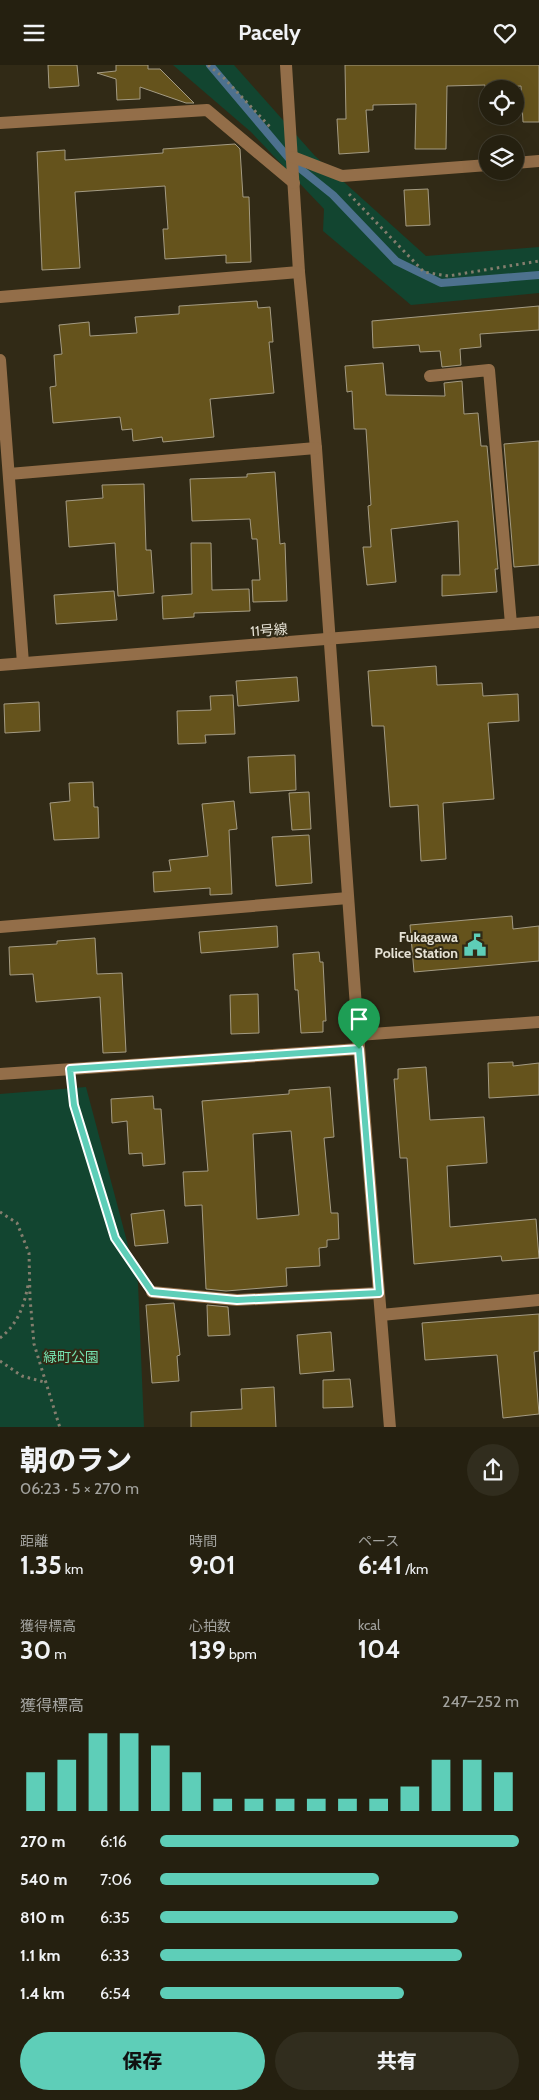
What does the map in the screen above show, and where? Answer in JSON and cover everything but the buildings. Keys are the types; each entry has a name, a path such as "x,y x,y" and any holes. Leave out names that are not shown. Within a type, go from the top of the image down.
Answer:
{"street":[{"path":"286,65 299,272 316,448 359,1049 390,1427"},
{"path":"0,123 207,110 294,183"},
{"path":"293,157 342,176 479,166"},
{"path":"524,162 539,161"},
{"path":"0,297 299,272"},
{"path":"0,359 23,663"},
{"path":"430,376 489,370 511,624"},
{"path":"9,474 316,448"},
{"name":"11号線","path":"0,665 539,622"},
{"path":"0,927 348,898"},
{"path":"358,1035 539,1022"},
{"path":"0,1074 359,1049"},
{"path":"152,1292 237,1300 379,1293"},
{"path":"381,1315 539,1300"}],"path":[{"path":"208,65 223,77 258,113 293,157"},
{"path":"346,191 424,272 448,276 539,261"},
{"path":"70,1069 74,1105 115,1238 152,1292"},
{"path":"0,1212 17,1223 29,1253 34,1344 60,1427"},
{"path":"0,1337 13,1325 24,1306 29,1280"},
{"path":"0,1361 22,1376 45,1382"}],"green space":[{"path":"173,65 234,65 315,156 426,256 539,247 539,293 411,305 323,231 324,209 251,132"},
{"name":"緑町公園","path":"86,1087 138,1283 144,1427 0,1427 0,1094"}],"waterway":[{"path":"210,65 292,162 333,195 396,261 441,283 539,275"}],"place":[{"name":"Fukagawa Police Station","path":"475,945"}],"route":[{"path":"359,1049 379,1293 237,1300 152,1292 115,1238 74,1105 70,1069 359,1049"}]}
